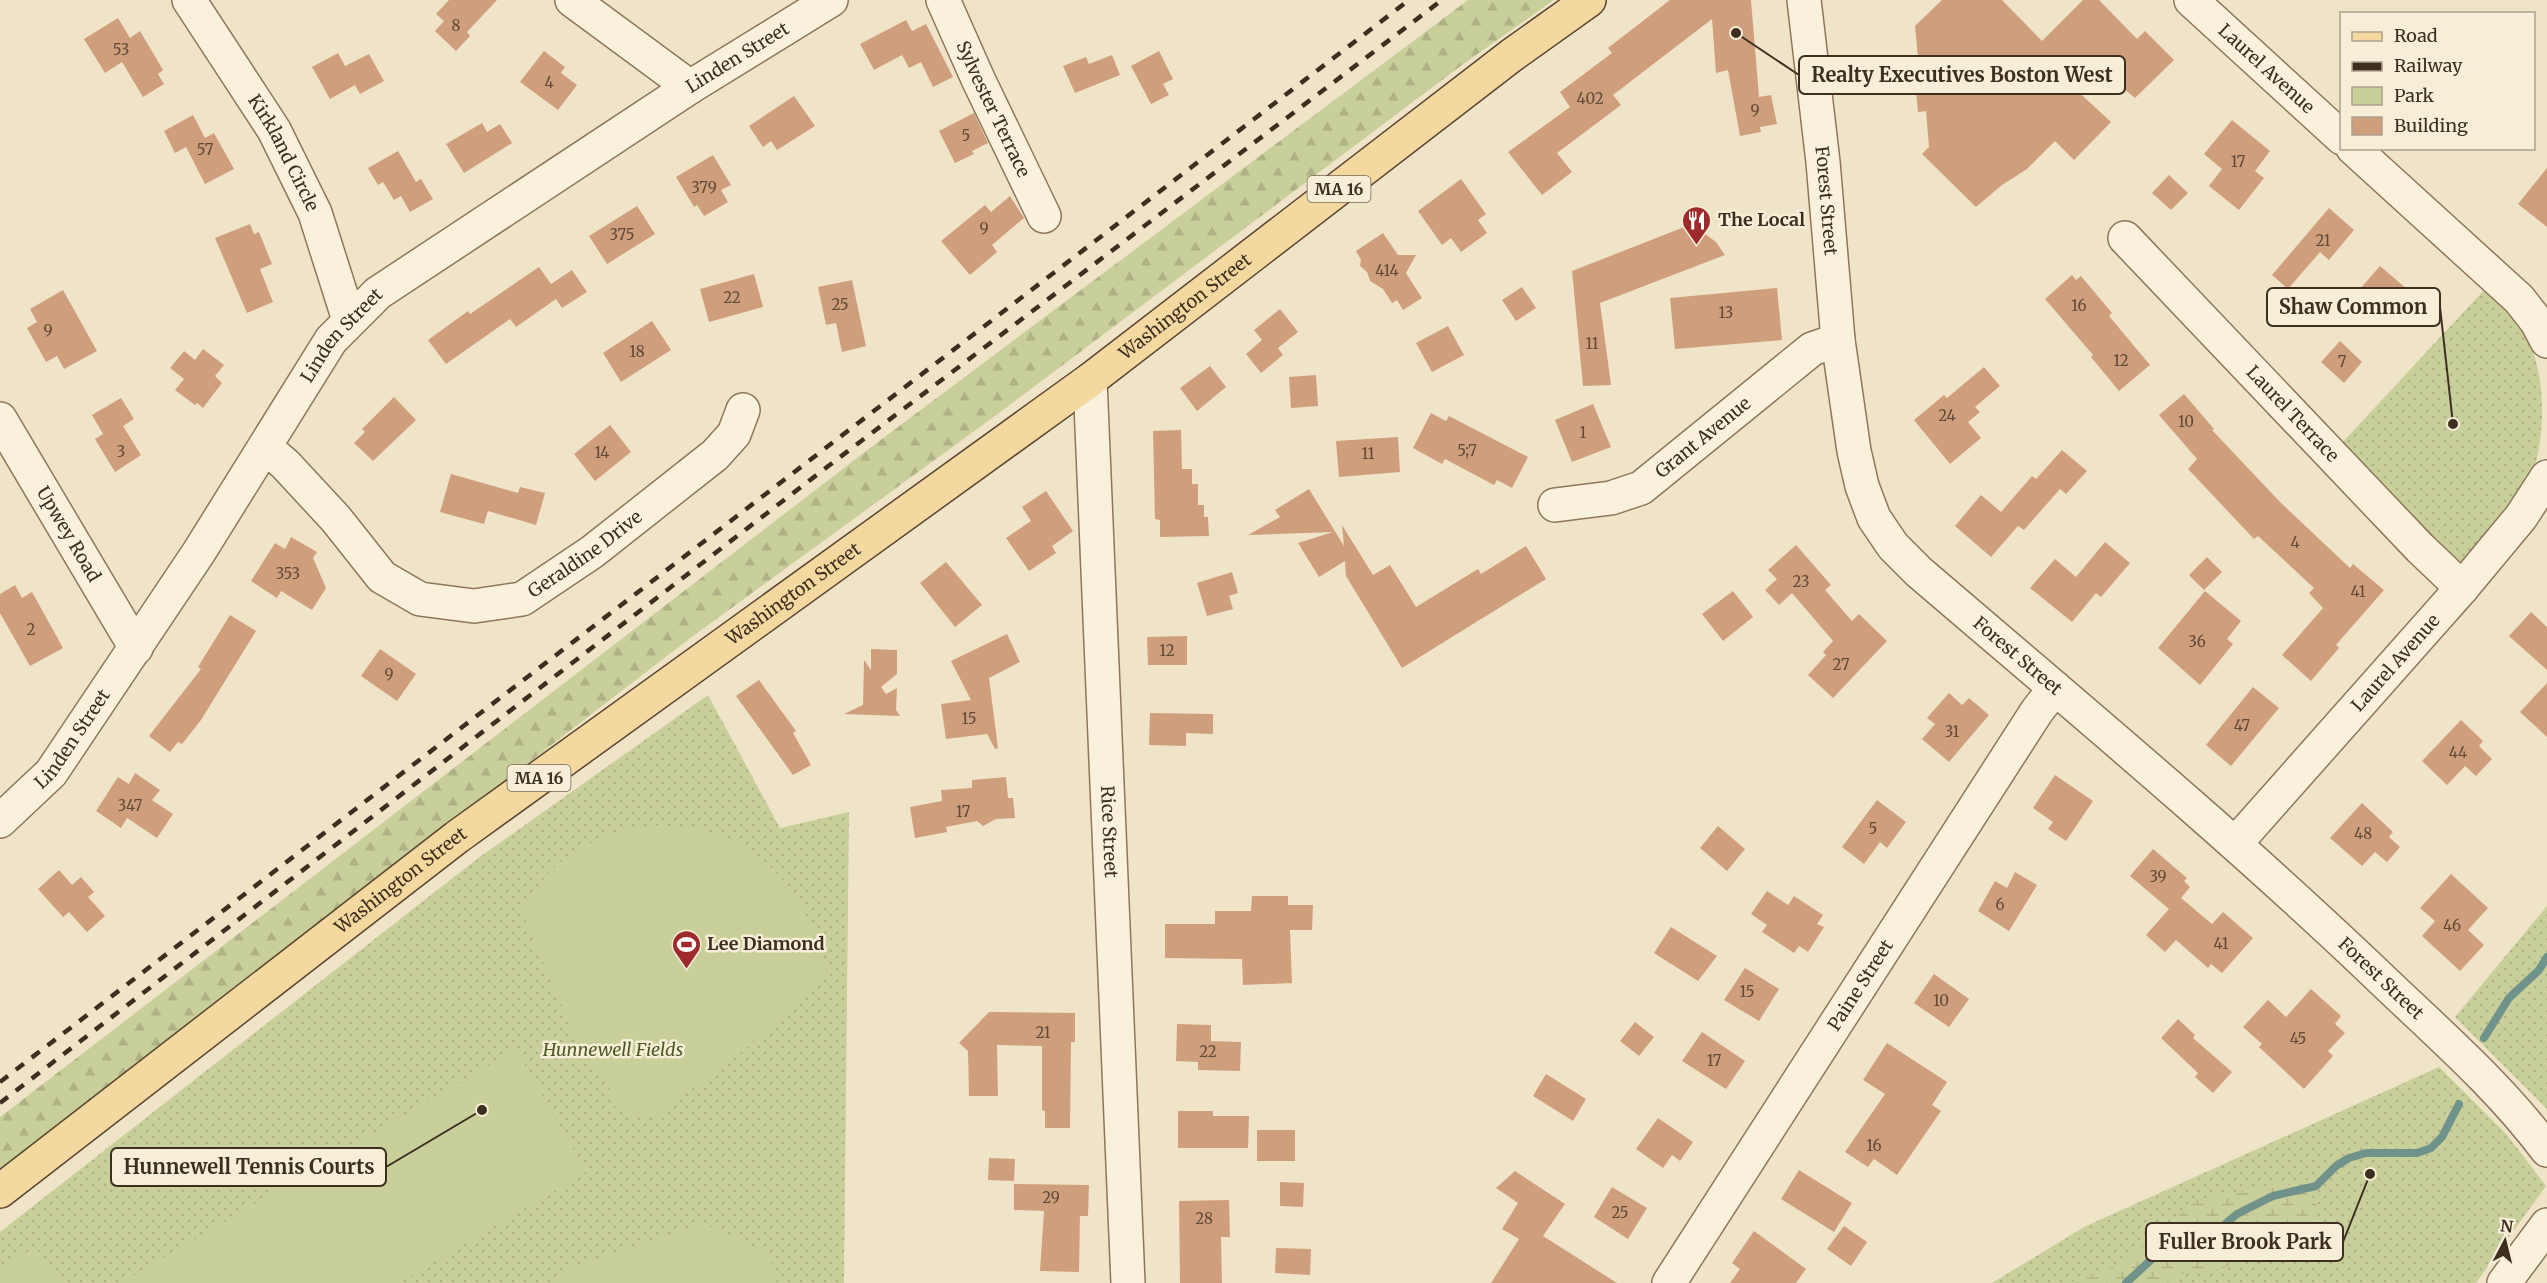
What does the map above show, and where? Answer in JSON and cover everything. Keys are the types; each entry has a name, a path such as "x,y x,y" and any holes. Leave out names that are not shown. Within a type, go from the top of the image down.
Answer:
{"main road":[{"name":"Washington Street","path":"0,1191 457,837 1090,380 1512,55 1589,0"}],"street":[{"name":"Kirkland Circle","path":"189,0 274,130 315,213 349,320"},
{"path":"572,0 690,87"},
{"name":"Linden Street","path":"0,821 51,773 136,648 266,448 308,374 331,340 349,320 378,293 690,87 831,0"},
{"name":"Sylvester Terrace","path":"943,0 1044,216"},
{"name":"Forest Street","path":"1804,0 1823,162 1846,409 1857,470 1868,502 1883,531 1919,572 2235,843 2334,933 2487,1080 2521,1116 2547,1150"},
{"name":"Laurel Avenue","path":"2191,0 2340,136"},
{"path":"2355,150 2507,287 2529,311 2547,341"},
{"name":"Laurel Terrace","path":"2125,238 2420,548 2462,588"},
{"name":"Grant Avenue","path":"1555,505 1611,498 1641,488 1812,349 1838,340"},
{"name":"Rice Street","path":"1090,380 1128,1283"},
{"name":"Geraldine Drive","path":"266,448 285,464 336,519 381,577 420,599 474,606 522,599 592,552 715,455 734,434 742,410"},
{"name":"Upwey Road","path":"0,419 136,648"},
{"name":"Laurel Avenue","path":"2235,843 2462,588 2521,517 2547,477"},
{"name":"Paine Street","path":"1669,1283 2037,711 2055,688"},
{"path":"2504,1283 2547,1225"}],"green space":[{"path":"1468,0 1554,0 1462,65 999,413 689,639 0,1170 0,1117 870,448"},
{"path":"2486,288 2518,321 2535,356 2542,396 2541,436 2533,474 2508,511 2461,569 2340,445"},
{"name":"Hunnewell Fields","path":"708,695 780,828 849,812 844,1283 0,1283 0,1232 477,859"},
{"name":"Lee Diamond","path":"649,826 684,827 715,834 743,847 767,864 788,886 805,912 818,941 827,974 712,1079 709,1077 651,1118 618,1111 606,1092 610,1089 585,1051 582,1052 577,1043 521,910 546,876 580,849 607,836"},
{"path":"2547,906 2547,1109 2455,1017"},
{"path":"516,1049 586,1172 398,1283 121,1283"},
{"path":"2439,1067 2508,1136 2546,1186 2476,1283 1992,1283 2084,1227"},
{"path":"2274,1184 2293,1185 2315,1199 2316,1218 2313,1226 2303,1240 2287,1250 2215,1270 2179,1275 2168,1283 2069,1283 2113,1267 2138,1250 2197,1200"},
{"path":"705,1224 768,1253 777,1283 550,1283 569,1269"},
{"path":"35,1246 61,1283 0,1283 0,1272"}],"building":[{"path":"449,0 497,0 467,32 470,36 456,51 435,31 444,21 436,14"},
{"path":"1670,0 1751,0 1759,97 1771,95 1777,124 1760,127 1761,132 1740,136 1728,70 1716,73 1712,19 1613,95 1621,105 1557,153 1572,172 1542,195 1508,152 1570,107 1560,92 1612,53 1608,48"},
{"path":"1942,0 2002,0 2042,41 2083,0 2099,0 2137,39 2145,31 2174,60 2135,98 2091,62 2071,85 2111,122 2074,160 2055,141 2027,169 2002,185 1976,207 1922,154 1929,147 1926,111 1918,112 1914,69 1919,69 1915,26"},
{"path":"118,18 130,38 140,31 163,70 158,74 164,84 143,97 122,62 105,73 84,39"},
{"path":"906,20 912,31 926,24 953,77 933,87 921,62 909,68 902,55 874,70 860,44"},
{"path":"544,51 565,67 561,73 577,85 558,110 520,82"},
{"path":"1159,51 1173,79 1163,84 1169,95 1151,104 1131,66"},
{"path":"338,53 345,66 369,54 384,81 360,94 355,85 330,99 312,67"},
{"path":"1112,55 1120,75 1075,93 1063,66 1086,57 1089,64"},
{"path":"794,96 815,126 777,150 771,141 763,147 749,126"},
{"path":"974,113 988,143 972,151 974,154 955,163 939,131"},
{"path":"193,115 205,138 214,133 234,169 205,184 186,147 175,153 164,131"},
{"path":"2232,120 2270,151 2255,171 2264,178 2239,210 2209,186 2222,169 2204,154"},
{"path":"482,123 487,132 500,124 512,143 464,173 446,144"},
{"path":"398,151 416,182 421,179 433,199 410,212 401,196 394,200 383,182 378,185 368,168"},
{"path":"713,155 731,185 721,190 728,202 704,216 697,205 694,207 676,177"},
{"path":"2547,168 2547,227 2518,204"},
{"path":"2169,175 2188,193 2171,210 2152,193"},
{"path":"1461,179 1486,214 1478,220 1487,233 1461,252 1451,238 1442,245 1418,211"},
{"path":"1010,196 1024,218 992,245 997,252 970,275 941,241 985,205 991,212"},
{"path":"637,206 655,234 607,264 589,236"},
{"path":"2329,208 2354,230 2329,260 2320,252 2288,289 2272,275"},
{"path":"250,224 254,234 259,232 272,264 260,269 273,302 247,313 215,238"},
{"path":"1692,224 1716,242 1725,255 1600,303 1611,385 1583,386 1572,271"},
{"path":"1383,233 1398,255 1416,255 1406,273 1422,298 1403,310 1397,300 1392,303 1383,289 1370,281 1367,272 1360,266 1361,260 1356,251"},
{"path":"2380,266 2421,301 2399,326 2380,309 2367,323 2346,305"},
{"path":"539,267 551,284 572,270 587,292 562,308 556,299 516,327 510,319 446,364 428,340 468,311 470,314"},
{"path":"754,274 763,307 709,322 700,289"},
{"path":"2072,275 2076,280 2081,276 2112,313 2109,316 2150,365 2119,391 2091,357 2093,355 2045,299"},
{"path":"852,280 866,346 842,352 836,323 826,325 818,287"},
{"path":"1522,287 1536,308 1516,321 1502,300"},
{"path":"1777,288 1782,340 1675,349 1670,298"},
{"path":"63,290 97,351 64,369 57,356 46,362 27,328 37,322 30,309"},
{"path":"1280,309 1298,332 1278,348 1283,355 1261,373 1246,354 1262,340 1254,330"},
{"path":"652,321 671,350 621,382 603,353"},
{"path":"1448,326 1464,355 1432,372 1416,343"},
{"path":"2340,341 2362,362 2344,383 2321,362"},
{"path":"203,349 224,365 215,376 222,383 203,408 197,403 195,405 175,390 184,379 170,368 184,351 195,360"},
{"path":"1210,366 1226,387 1197,411 1180,388"},
{"path":"1984,367 2000,386 1975,407 1980,412 1968,422 1981,438 1950,464 1914,420 1944,395 1947,398"},
{"path":"1316,375 1318,406 1291,408 1289,377"},
{"path":"2184,394 2214,429 2212,430 2281,503 2350,568 2353,564 2384,590 2336,645 2339,648 2311,681 2282,655 2323,608 2309,593 2314,588 2258,536 2254,539 2188,469 2197,459 2159,415"},
{"path":"394,397 416,420 373,461 354,443 365,432 362,429"},
{"path":"121,398 134,419 123,426 141,455 115,472 95,439 103,434 92,415"},
{"path":"1593,404 1611,447 1572,462 1555,420"},
{"path":"1431,413 1446,421 1449,416 1528,457 1512,488 1497,480 1494,485 1445,459 1442,464 1413,448"},
{"path":"610,425 631,452 595,481 574,454"},
{"path":"1181,430 1182,469 1192,469 1192,484 1198,484 1198,505 1204,505 1204,517 1208,517 1209,536 1160,537 1160,520 1155,519 1153,431"},
{"path":"1398,437 1400,472 1339,477 1336,441"},
{"path":"2062,450 2087,471 2066,494 2060,489 2024,530 2018,526 1991,557 1955,526 1981,495 2001,512 2032,476 2036,479"},
{"path":"451,474 518,493 520,487 545,493 536,525 488,511 484,524 440,512"},
{"path":"1309,489 1344,546 1342,525 1373,575 1390,565 1416,607 1478,569 1481,574 1526,546 1546,579 1402,668 1346,576 1345,561 1319,577 1298,543 1333,532 1248,535 1280,517 1275,510"},
{"path":"1046,491 1073,531 1052,546 1056,553 1029,571 1006,538 1031,521 1022,507"},
{"path":"291,537 317,552 313,558 326,588 312,610 281,591 277,598 251,581 275,543 285,549"},
{"path":"2105,542 2130,563 2101,597 2096,593 2072,622 2030,588 2055,559 2076,577"},
{"path":"1796,545 1831,585 1825,590 1852,621 1859,614 1887,641 1833,698 1808,675 1826,655 1823,652 1833,641 1792,593 1779,605 1765,590 1777,579 1768,570"},
{"path":"2207,557 2222,572 2204,590 2189,575"},
{"path":"946,562 982,605 955,627 920,583"},
{"path":"1232,572 1238,593 1229,596 1233,609 1207,616 1197,583"},
{"path":"15,585 22,598 32,592 63,648 30,666 0,613 0,594"},
{"path":"1733,591 1753,617 1723,641 1702,614"},
{"path":"2205,591 2241,621 2227,639 2233,644 2200,685 2158,648"},
{"path":"2531,612 2547,627 2547,670 2509,636"},
{"path":"230,615 256,631 201,720 182,744 178,742 170,752 149,736 201,669 198,667"},
{"path":"1007,634 1020,662 989,678 998,748 995,749 987,734 946,739 941,704 971,700 951,661"},
{"path":"1187,636 1187,665 1148,665 1147,637"},
{"path":"380,649 416,674 397,701 361,676"},
{"path":"871,649 897,650 897,674 881,687 886,694 897,688 896,710 900,716 844,714 863,705 864,660 871,670"},
{"path":"759,680 796,731 793,733 811,765 793,775 736,696"},
{"path":"2547,683 2547,737 2520,712"},
{"path":"2253,687 2279,708 2231,766 2206,745"},
{"path":"1949,693 1962,705 1969,698 1989,715 1949,762 1922,739 1935,724 1927,718"},
{"path":"1150,713 1213,714 1213,734 1186,733 1186,746 1149,745"},
{"path":"2461,720 2483,741 2479,746 2492,759 2476,776 2465,766 2447,785 2422,761"},
{"path":"135,773 160,790 152,800 173,814 157,838 127,818 121,828 96,811 118,777 129,784"},
{"path":"2055,775 2093,801 2066,841 2048,829 2053,822 2033,808"},
{"path":"1006,777 1008,798 1013,798 1015,818 996,819 983,826 977,821 946,827 947,832 915,838 910,807 942,801 941,790 972,788 972,780"},
{"path":"1877,800 1906,822 1887,848 1880,842 1864,864 1842,847"},
{"path":"2362,803 2393,832 2389,837 2400,847 2387,862 2375,852 2362,866 2330,838"},
{"path":"1718,826 1745,849 1727,871 1700,848"},
{"path":"2153,849 2187,878 2184,881 2190,887 2181,898 2212,924 2223,912 2253,938 2222,973 2211,964 2208,968 2176,940 2165,952 2146,935 2169,909 2130,876"},
{"path":"59,870 72,885 81,877 94,892 88,897 105,916 87,932 69,912 63,917 38,889"},
{"path":"2015,872 2037,885 2009,931 1978,911 1995,881 2007,888"},
{"path":"2451,874 2488,908 2468,930 2484,945 2460,971 2422,936 2435,921 2420,908"},
{"path":"1767,891 1788,905 1794,896 1823,915 1817,924 1824,927 1808,952 1799,946 1794,953 1762,932 1767,925 1751,914"},
{"path":"1252,896 1288,896 1288,905 1313,905 1312,930 1290,930 1292,983 1243,985 1242,959 1165,958 1165,924 1215,924 1215,911 1251,911"},
{"path":"1671,927 1717,956 1698,981 1654,953"},
{"path":"1745,968 1779,989 1759,1021 1724,1000"},
{"path":"1934,974 1969,999 1949,1027 1914,1003"},
{"path":"2311,989 2341,1016 2335,1024 2345,1033 2328,1051 2333,1056 2304,1089 2259,1047 2262,1044 2243,1027 2268,1000 2286,1017"},
{"path":"989,1012 1075,1013 1075,1042 1071,1042 1070,1128 1045,1128 1045,1111 1042,1110 1042,1046 997,1045 998,1096 969,1096 968,1051 959,1043"},
{"path":"2178,1019 2195,1035 2193,1038 2232,1072 2213,1093 2195,1077 2198,1073 2161,1038"},
{"path":"1635,1022 1654,1037 1639,1056 1620,1041"},
{"path":"1177,1024 1211,1025 1211,1041 1241,1042 1240,1071 1198,1070 1198,1062 1176,1061"},
{"path":"1702,1032 1745,1061 1726,1089 1682,1061"},
{"path":"1887,1043 1947,1082 1932,1105 1941,1111 1897,1175 1874,1159 1868,1167 1845,1152 1885,1094 1863,1080"},
{"path":"1546,1074 1586,1099 1573,1121 1533,1096"},
{"path":"1178,1111 1213,1111 1213,1116 1249,1116 1248,1148 1178,1148"},
{"path":"1658,1118 1693,1142 1680,1161 1672,1155 1663,1168 1636,1149"},
{"path":"1257,1130 1295,1130 1295,1161 1257,1161"},
{"path":"989,1158 1015,1159 1014,1181 988,1180"},
{"path":"1799,1170 1852,1203 1834,1232 1781,1199"},
{"path":"1515,1171 1565,1204 1543,1236 1617,1283 1491,1283 1519,1239 1502,1229 1518,1203 1496,1188"},
{"path":"1280,1182 1304,1183 1303,1207 1280,1206"},
{"path":"1014,1184 1089,1185 1088,1216 1080,1216 1079,1272 1040,1271 1044,1211 1014,1210"},
{"path":"1612,1187 1647,1208 1628,1239 1594,1217"},
{"path":"1229,1200 1230,1237 1221,1237 1222,1283 1180,1283 1179,1201"},
{"path":"1844,1226 1867,1242 1851,1266 1827,1249"},
{"path":"1754,1231 1806,1269 1796,1283 1730,1283 1740,1269 1732,1263"},
{"path":"1276,1248 1311,1249 1310,1275 1275,1273"}],"waterway":[{"path":"2484,1038 2509,998 2539,970 2547,957"},
{"path":"2126,1283 2166,1246 2205,1235 2223,1226 2237,1214 2273,1196 2316,1186 2336,1166 2349,1158 2366,1153 2417,1153 2431,1148 2442,1137 2459,1104"}],"railway":[{"path":"0,1082 1409,0"},
{"path":"0,1103 827,467 1442,0"}],"place":[{"name":"Realty Executives Boston West","path":"1736,33"},
{"name":"The Local","path":"1697,246"},
{"name":"Shaw Common","path":"2453,424"},
{"name":"Lee Diamond","path":"686,970"},
{"name":"Hunnewell Tennis Courts","path":"482,1110"},
{"name":"Fuller Brook Park","path":"2370,1174"}]}
